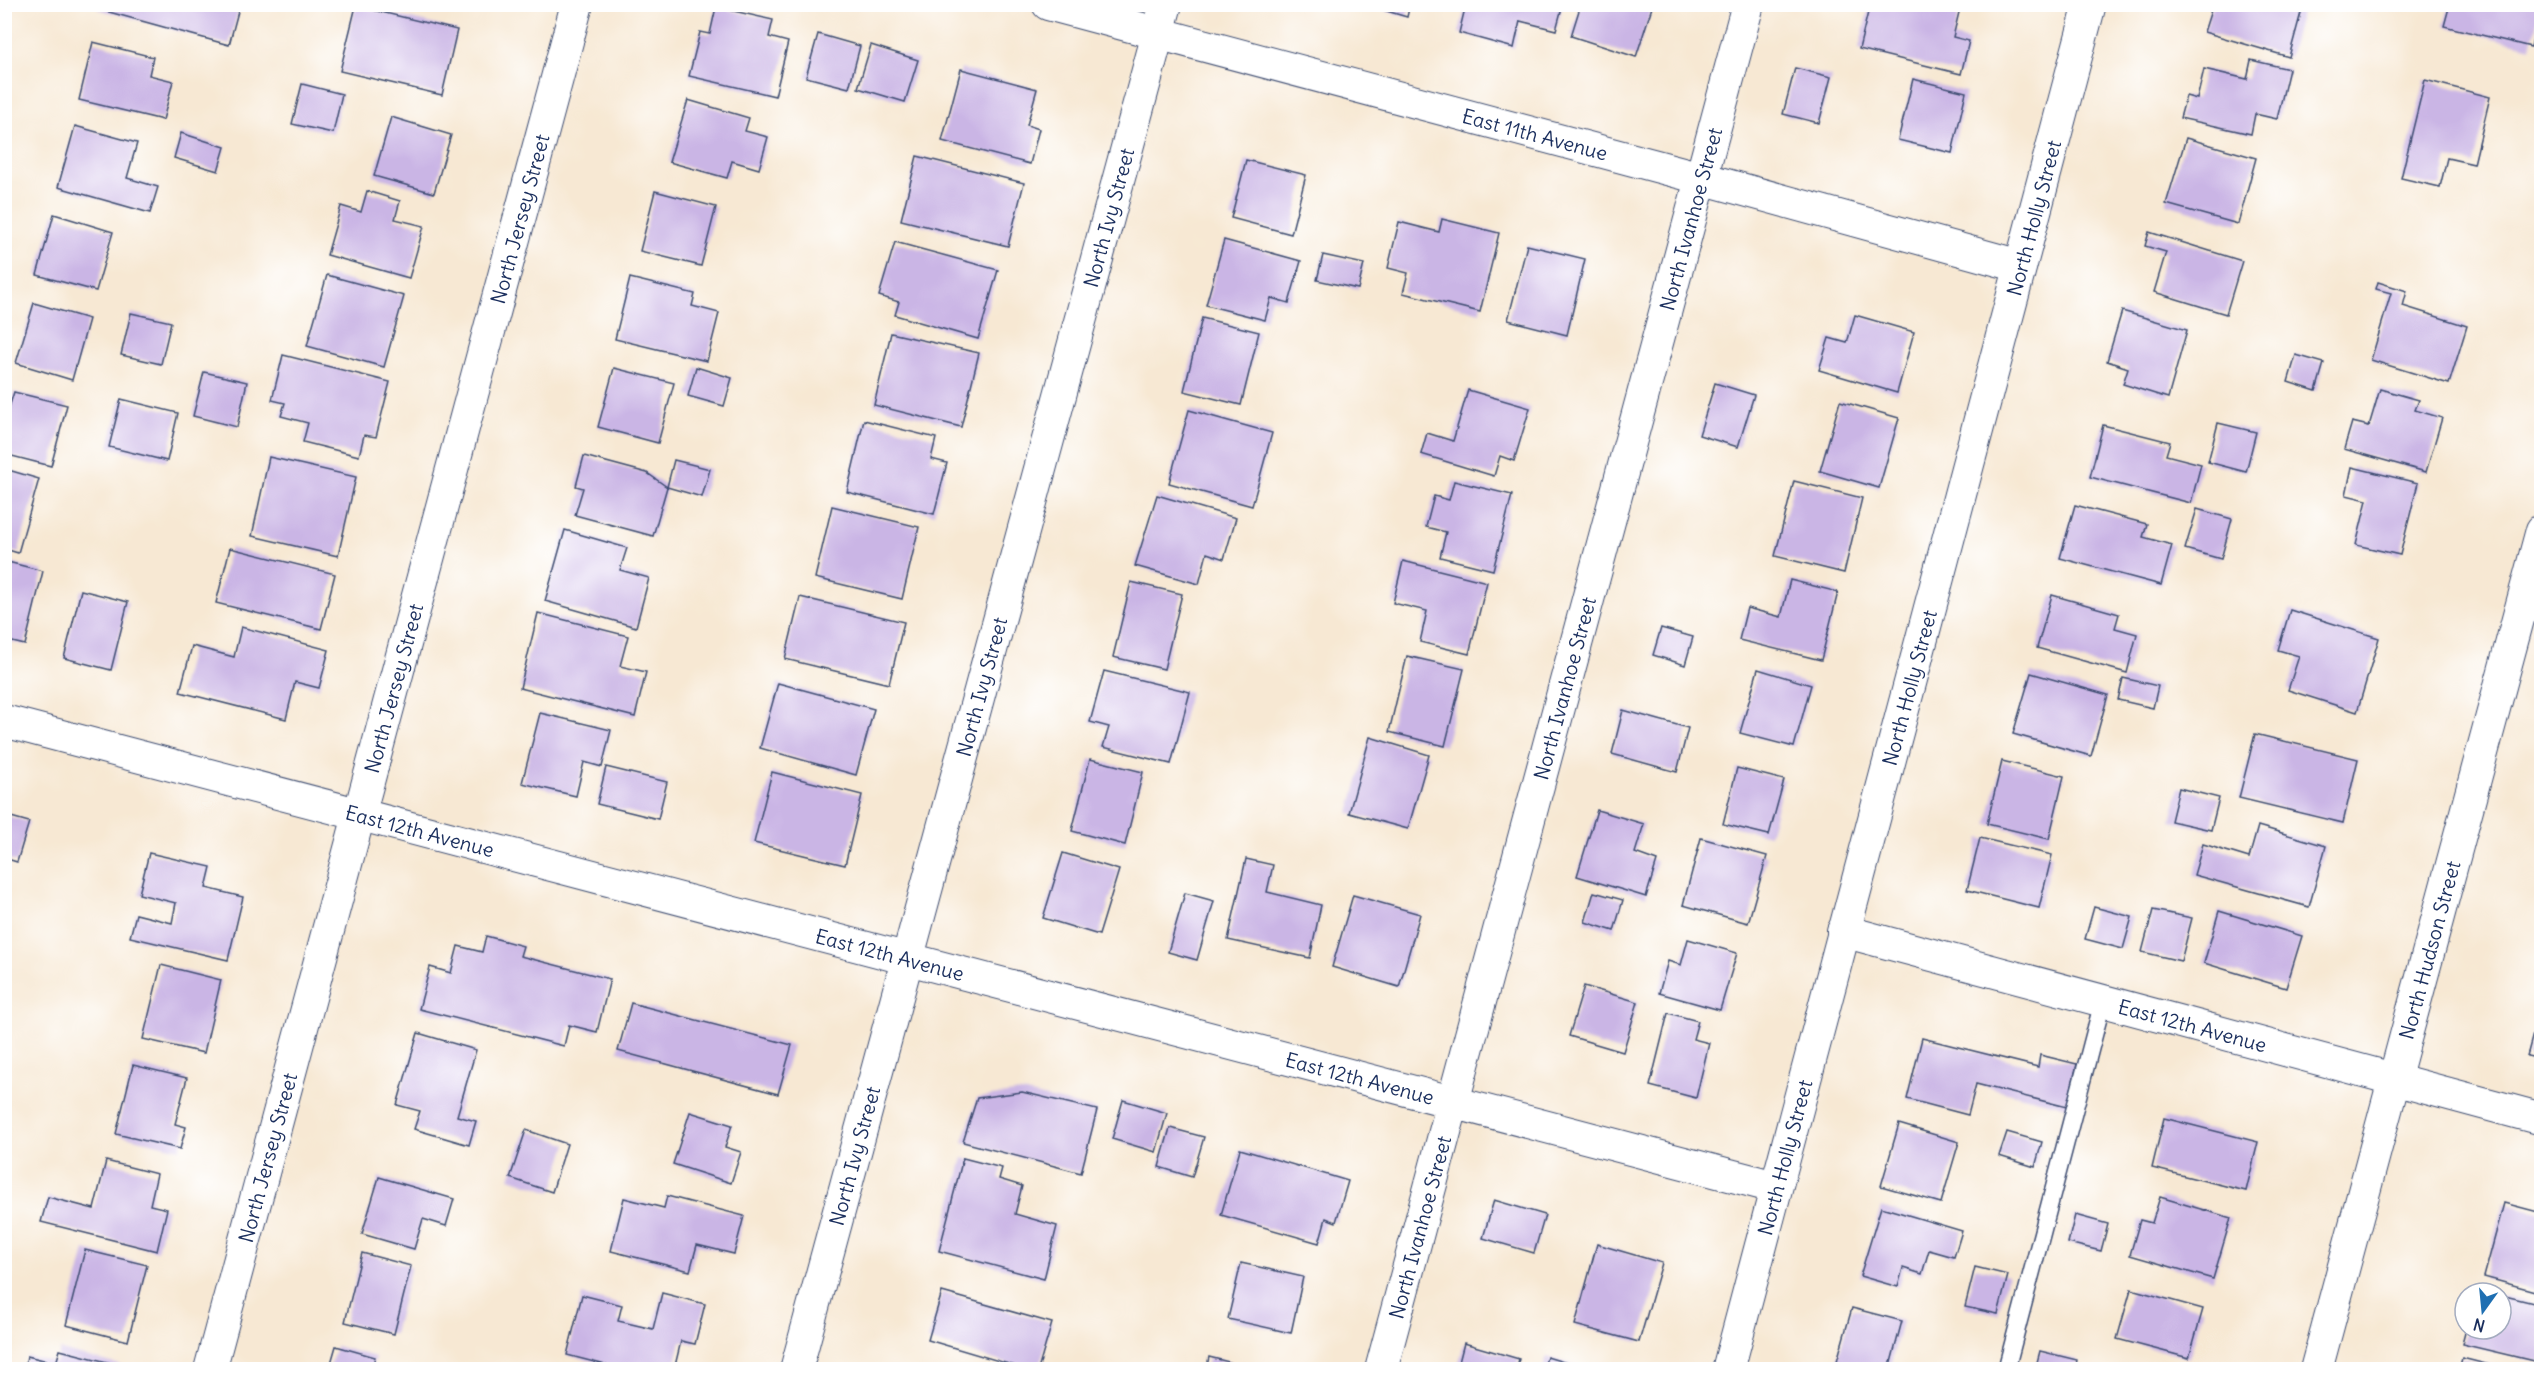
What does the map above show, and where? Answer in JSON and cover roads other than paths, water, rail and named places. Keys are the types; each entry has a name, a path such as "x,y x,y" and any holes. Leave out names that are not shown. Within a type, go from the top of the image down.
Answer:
{"street":[{"name":"North Jersey Street","path":"210,1370 577,4"},
{"name":"East 11th Avenue","path":"1048,4 1162,19 1701,178 2020,266"},
{"name":"North Ivanhoe Street","path":"1381,1370 1748,4"},
{"name":"North Holly Street","path":"1728,1370 2090,4"},
{"name":"North Ivy Street","path":"796,1370 1162,19"},
{"name":"North Hudson Street","path":"2316,1370 2541,530"},
{"name":"East 12th Avenue","path":"4,721 1775,1187"},
{"name":"East 12th Avenue","path":"1843,931 2541,1119"}],"lane":[{"path":"2006,1370 2103,1001"}]}
